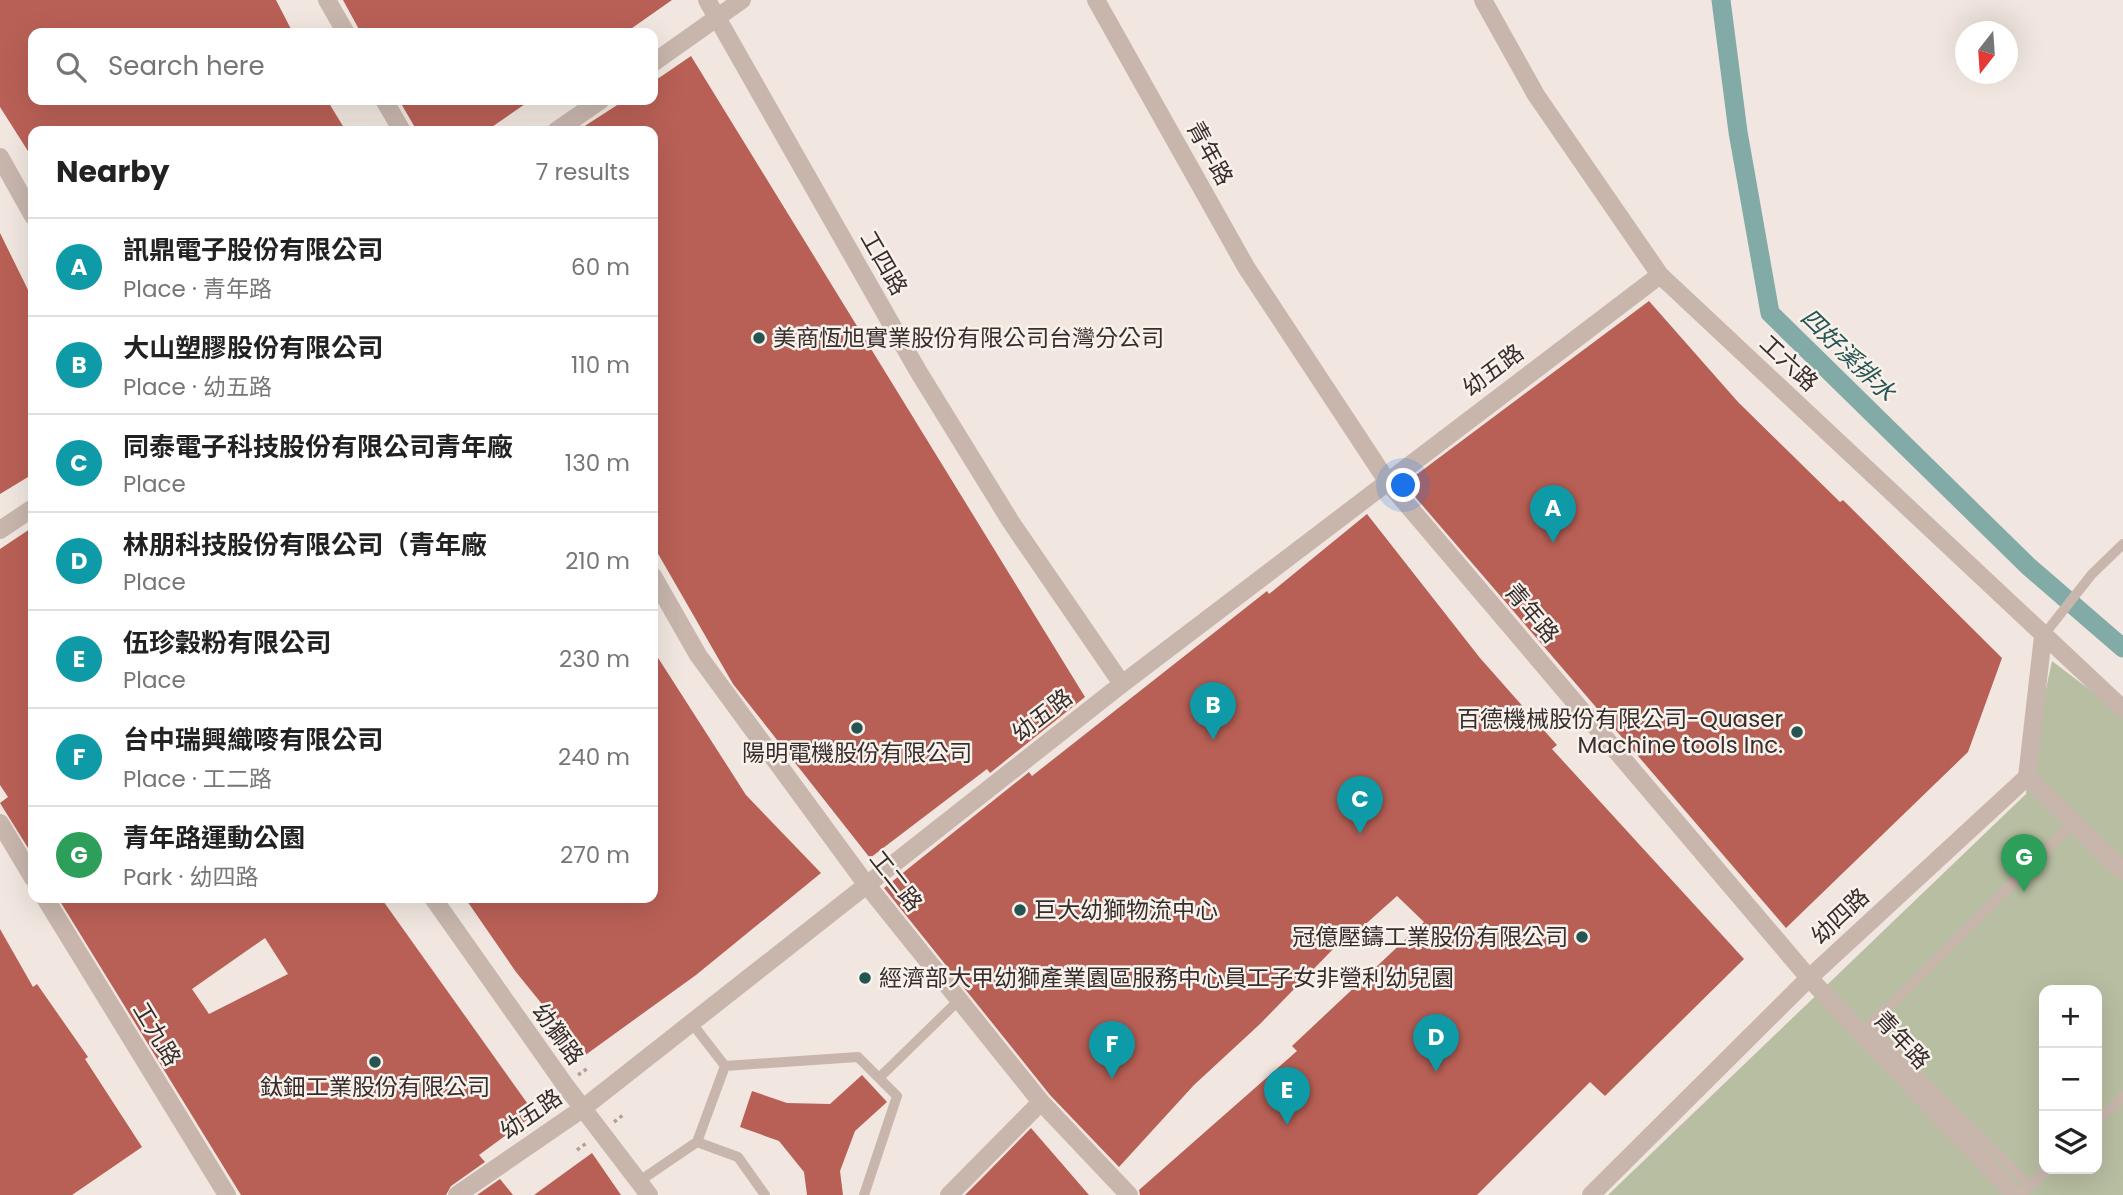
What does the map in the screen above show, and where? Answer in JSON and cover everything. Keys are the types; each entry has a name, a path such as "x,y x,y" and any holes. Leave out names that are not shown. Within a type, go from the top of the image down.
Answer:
{"street":[{"path":"327,0 343,28"},
{"name":"工四路","path":"707,0 918,371 1011,522 1122,684"},
{"path":"658,59 742,0"},
{"name":"青年路","path":"1096,0 1246,267 1387,481 1809,978 2022,1192"},
{"name":"工六路","path":"1483,0 1536,95 1660,275 2123,709"},
{"path":"387,105 399,126"},
{"path":"563,126 594,105"},
{"path":"0,158 28,207"},
{"name":"幼五路","path":"457,1195 582,1109 1122,684 1660,275"},
{"path":"0,530 28,511"},
{"name":"工二路","path":"658,585 698,655 866,884 1041,1102 1129,1195"},
{"path":"2043,636 2027,777 2123,871"},
{"name":"幼四路","path":"1591,1195 1809,978 2027,777"},
{"path":"0,823 28,870"},
{"name":"工九路","path":"49,903 227,1195"},
{"name":"幼獅路","path":"437,903 582,1109 643,1188"},
{"path":"948,1195 1041,1102"}],"lane":[{"path":"2043,636 2092,574 2123,544"},
{"path":"2042,1174 2022,1192 1869,1026 2074,822"},
{"path":"879,1077 959,1000"},
{"path":"691,1022 725,1066"},
{"path":"725,1066 858,1057 897,1096 864,1195"},
{"path":"643,1188 697,1142 725,1066"},
{"path":"2102,1116 2123,1096"},
{"path":"697,1142 738,1157 765,1195"}],"green space":[{"path":"2052,661 2123,715 2123,1195 1608,1195 2026,794 2027,777"}],"building":[{"path":"0,0 276,0 290,28 28,28 28,105 330,105 343,126 28,126 28,151 0,107"},
{"path":"343,0 672,0 632,28 358,28"},
{"name":"美商恆旭實業股份有限公司台灣分公司","path":"691,56 1085,697 990,773 987,769 870,858 733,684 658,554 658,126 585,126 617,105 658,105 658,79"},
{"path":"402,105 524,105 493,126 414,126"},
{"path":"0,233 28,290 28,477 0,494"},
{"path":"1649,301 1738,402 1840,502 1843,500 2002,658 1968,752 1786,928 1404,484"},
{"path":"1367,514 1480,658 1557,745 1552,749 1744,959 1605,1096 1590,1082 1477,1195 1140,1195 1139,1190 1297,1051 1292,1046 1424,922 1397,896 1340,947 1338,944 1260,1024 1194,1085 1119,1167 1050,1095 884,888 1029,772 1032,776 1267,591 1269,594"},
{"path":"28,530 28,848 0,803 8,797 0,785 0,549"},
{"path":"658,658 746,795 821,873 696,975 584,1056 516,972 468,903 658,903"},
{"path":"61,903 385,903 535,1114 479,1155 485,1162 451,1186 446,1195 241,1195","holes":["265,938 288,974 209,1014 192,989"]},
{"path":"0,929 33,987 37,984 88,1057 85,1059 142,1147 72,1195 0,1195"},
{"path":"862,1075 887,1102 855,1131 840,1171 843,1195 807,1195 804,1172 779,1141 740,1127 752,1091 787,1103 830,1104"},
{"path":"1031,1128 1089,1195 965,1195 985,1175"},
{"path":"592,1153 621,1195 534,1195"},
{"path":"500,1179 513,1195 477,1195"}],"waterway":[{"name":"四好溪排水","path":"1721,0 1738,132 1770,313 2028,566 2123,648"}],"place":[{"name":"美商恆旭實業股份有限公司台灣分公司","path":"759,338"},
{"name":"訊鼎電子股份有限公司","path":"1553,543"},
{"name":"陽明電機股份有限公司","path":"857,728"},
{"name":"百德機械股份有限公司-Quaser Machine tools Inc.","path":"1797,732"},
{"name":"大山塑膠股份有限公司","path":"1213,740"},
{"name":"同泰電子科技股份有限公司青年廠","path":"1360,834"},
{"name":"青年路運動公園","path":"2024,892"},
{"name":"巨大幼獅物流中心","path":"1020,910"},
{"name":"冠億壓鑄工業股份有限公司","path":"1582,937"},
{"name":"經濟部大甲幼獅產業園區服務中心員工子女非營利幼兒園","path":"865,978"},
{"name":"鈦鈿工業股份有限公司","path":"375,1062"},
{"name":"林朋科技股份有限公司（青年廠","path":"1436,1072"},
{"name":"台中瑞興織嘜有限公司","path":"1112,1079"},
{"name":"伍珍穀粉有限公司","path":"1287,1125"}]}
